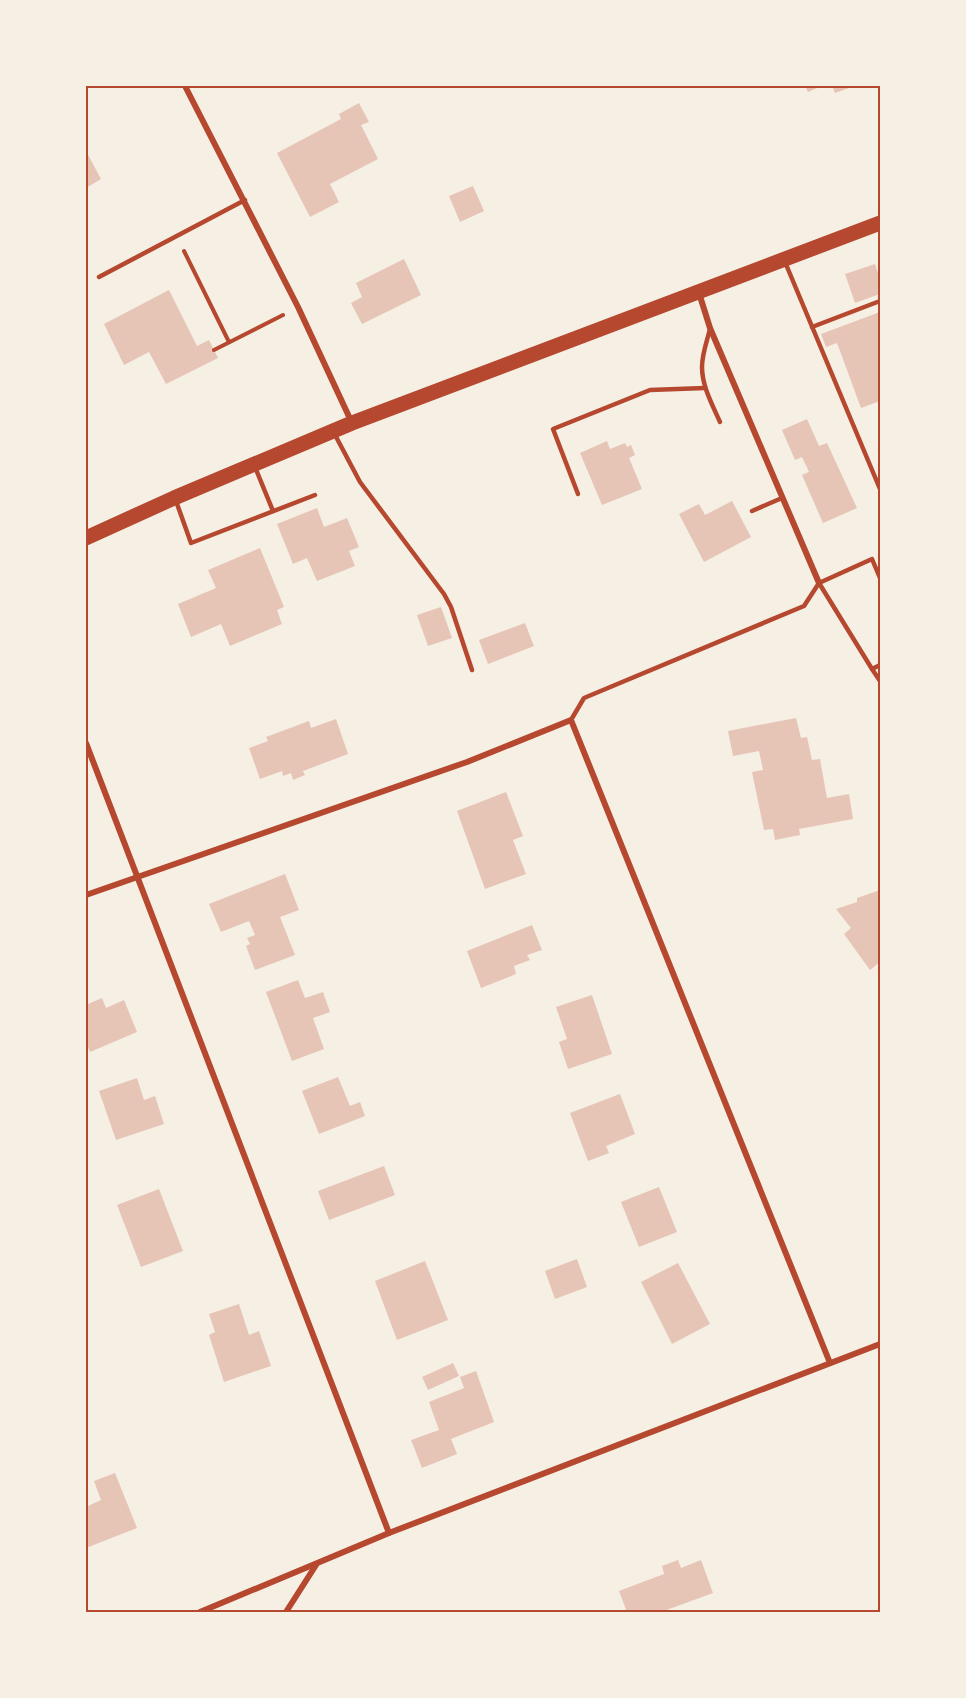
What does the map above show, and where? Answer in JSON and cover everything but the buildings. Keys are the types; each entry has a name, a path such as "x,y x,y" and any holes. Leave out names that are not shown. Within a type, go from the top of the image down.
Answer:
{"main road":[{"path":"86,538 352,423 880,223"}],"street":[{"path":"185,86 245,200 352,423"},
{"path":"699,291 710,328 819,583"},
{"path":"86,895 467,762 571,720 830,1363"},
{"path":"86,743 389,1533"},
{"path":"200,1612 389,1533 880,1344"},
{"path":"286,1612 317,1564"}],"lane":[{"path":"99,278 245,200"},
{"path":"784,259 880,489"},
{"path":"812,327 880,301"},
{"path":"710,328 702,366 705,388 720,422"},
{"path":"578,494 553,429 650,390 705,388"},
{"path":"333,431 360,482 444,594 451,607 472,670"},
{"path":"255,465 273,512"},
{"path":"174,498 191,543 315,495"},
{"path":"752,512 782,498"},
{"path":"571,720 584,698 804,606 819,583 872,559 880,578"},
{"path":"819,583 880,681"},
{"path":"872,669 880,665"}],"path":[{"path":"177,236 229,342"},
{"path":"214,350 298,307"}]}
